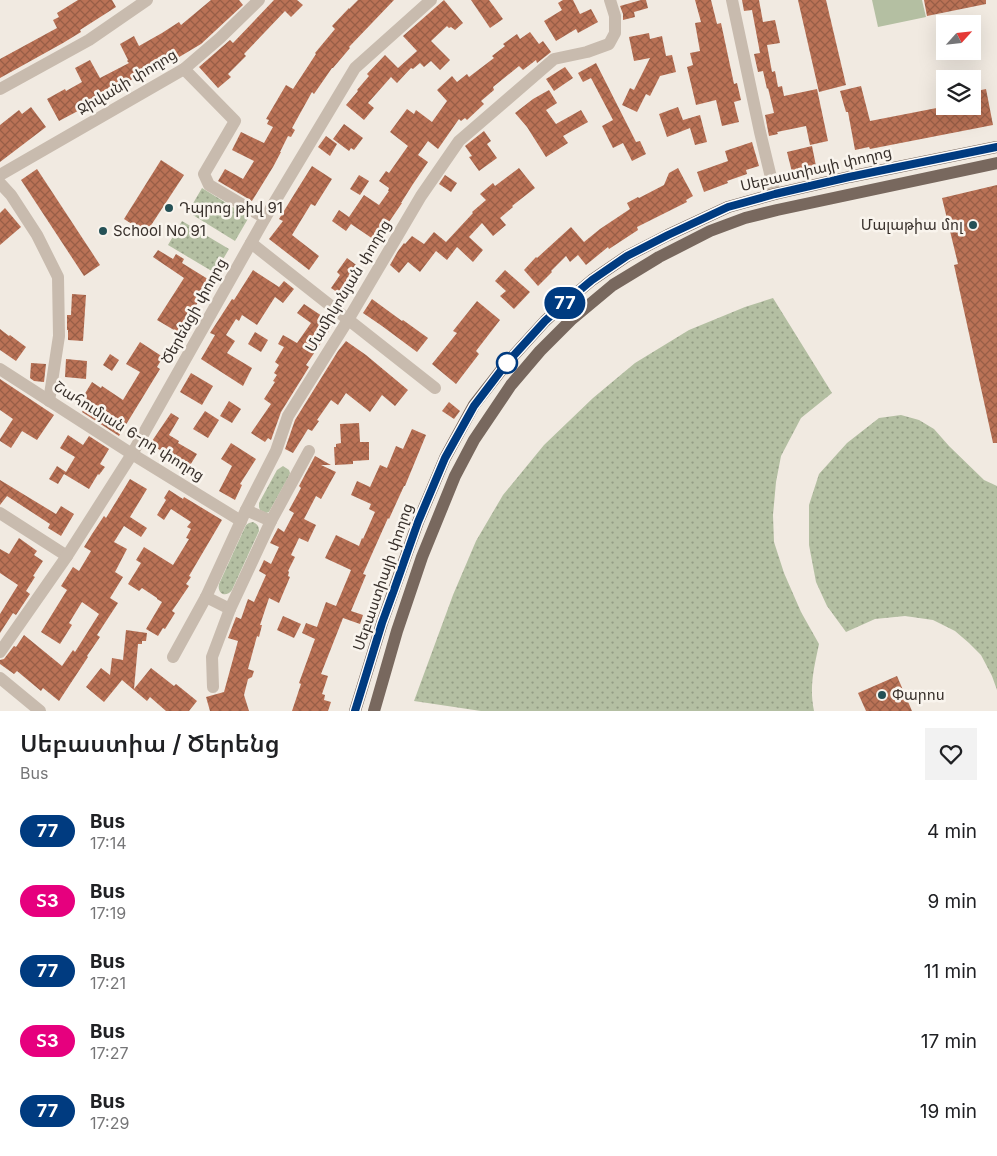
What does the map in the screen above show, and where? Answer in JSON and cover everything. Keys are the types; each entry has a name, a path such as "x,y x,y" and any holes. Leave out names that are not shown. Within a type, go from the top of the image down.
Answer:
{"main road":[{"name":"Սեբաստիայի փողոց","path":"355,711 382,623 418,522 445,458 474,406 506,364 545,321 567,301 592,280 627,256 728,207 849,177 997,147"},
{"name":"Սեբաստիայի փողոց","path":"374,711 397,631 422,557 455,476 474,440 511,386 540,351 571,320 613,286 659,257 710,231 745,218 997,163"}],"street":[{"path":"0,89 89,40 147,0"},
{"name":"Ջիվանի փողոց","path":"0,175 184,69 260,0"},
{"name":"Ծերենցի փողոց","path":"0,652 67,556 132,454 265,218 355,68 431,0"},
{"name":"Մամիկոնյան փողոց","path":"173,657 206,597 243,515 276,450 288,416 348,320 421,196 459,141 554,59 587,52 608,44 615,33 615,16 610,0"},
{"path":"732,0 775,194"},
{"path":"184,69 235,121 204,174 209,185 265,218"},
{"path":"0,183 11,195 37,235 58,277 59,336 49,401"},
{"path":"251,243 435,388"},
{"name":"Շահումյան 6-րդ փողոց","path":"0,369 132,454 243,515 271,521"},
{"path":"212,687 212,657 230,609 271,521 309,451"},
{"path":"0,513 67,556"},
{"path":"206,597 230,609"},
{"path":"0,678 40,711"}],"green space":[{"path":"872,0 922,0 926,17 878,27"},
{"path":"202,188 249,217 235,241 188,212"},
{"path":"182,221 229,249 215,273 168,245"},
{"path":"773,298 832,393 801,418 781,456 773,515 774,542 784,573 801,612 819,644 812,686 814,711 481,711 414,701 453,595 476,541 503,495 544,445 593,398 635,363 689,330 745,307"},
{"path":"901,415 919,420 934,429 984,480 997,486 997,690 981,655 955,631 933,620 905,616 875,619 846,632 827,606 816,582 809,545 809,505 819,474 847,443 879,418"},
{"path":"283,466 289,470 289,476 269,512 266,513 260,510 259,503 277,470"},
{"path":"253,522 259,528 259,531 232,590 227,594 223,594 219,590 219,584 246,525"}],"building":[{"path":"78,0 112,0 116,7 80,30 81,32 0,78 0,59 57,28 53,20 59,17 57,13"},
{"path":"211,0 239,0 243,5 201,44 154,72 153,69 107,92 108,95 59,121 47,99 82,82 75,68 90,60 100,78 129,63 120,44 134,36 139,46 179,22 181,25"},
{"path":"274,0 297,0 303,5 291,17 285,11 244,54 246,56 228,74 231,77 218,88 199,67 230,40 233,43"},
{"path":"358,0 394,0 349,47 314,94 312,92 292,128 295,130 291,137 288,136 273,167 252,201 218,181 225,169 243,179 254,161 232,150 241,132 264,143 273,127 267,124 269,120 266,119 286,85 293,89 315,53 335,29 332,26"},
{"path":"444,0 463,23 455,30 447,26 431,41 450,60 440,70 431,61 424,67 420,63 413,69 411,68 397,83 391,77 368,103 374,108 364,120 346,105 369,76 367,74 385,55 398,68 417,51 403,36"},
{"path":"471,0 489,0 503,19 490,28"},
{"path":"563,0 573,0 580,14 591,9 598,22 578,33 576,29 556,41 544,21 562,10 558,3"},
{"path":"646,0 648,8 634,12 635,17 623,20 620,6"},
{"path":"695,0 711,0 717,24 721,23 734,84 737,83 741,100 734,102 739,122 722,126 716,100 696,105 687,67 693,65 690,53 700,51 695,23 701,22"},
{"path":"742,0 759,0 763,22 775,20 780,43 767,45 772,72 775,71 778,87 782,86 784,96 817,89 828,141 810,145 806,126 777,132 778,134 769,136 765,115 774,113 763,71 758,72 754,54 760,53 752,10 744,11"},
{"path":"798,0 826,0 846,85 819,92"},
{"path":"924,0 986,0 986,4 927,16"},
{"path":"530,32 539,44 543,41 551,52 537,63 536,60 523,70 519,66 493,87 494,90 481,101 484,104 467,120 465,118 461,121 459,119 438,149 428,141 418,155 428,162 376,241 351,224 346,231 332,221 339,210 349,217 364,195 379,205 389,191 389,188 379,181 386,171 389,173 408,146 390,132 407,109 414,114 416,110 432,122 447,101 437,90 452,76 457,82 467,74 469,77 494,58 492,56 505,46 503,44 517,34 520,39"},
{"path":"649,33 650,39 662,36 666,56 672,55 676,72 660,76 650,96 646,94 637,112 622,105 630,88 634,90 650,58 634,61 629,37"},
{"path":"596,63 636,142 640,141 646,154 632,161 623,143 613,148 602,126 613,120 591,78 583,82 578,73"},
{"path":"565,67 573,78 554,91 546,79"},
{"path":"861,86 870,121 936,108 936,115 981,115 981,90 986,89 993,125 870,149 869,147 855,150 848,112 846,112 840,91"},
{"path":"549,90 557,103 546,110 556,124 581,110 588,122 563,136 568,143 546,157 527,127 515,113 533,99"},
{"path":"31,107 46,127 0,162 0,125 19,110 22,114"},
{"path":"678,107 683,120 700,115 707,142 695,145 690,128 667,137 659,114"},
{"path":"344,124 363,138 354,150 351,148 349,151 333,139"},
{"path":"484,131 491,141 487,144 497,158 479,171 469,157 472,156 465,146"},
{"path":"326,136 337,144 330,156 318,147"},
{"path":"752,142 759,166 746,170 747,174 727,181 728,183 704,192 697,172 728,161 725,151"},
{"path":"812,146 816,166 792,172 787,152"},
{"path":"161,160 184,175 146,233 124,219"},
{"path":"312,166 332,179 315,206 311,204 292,235 319,256 309,270 269,239 283,221 279,219"},
{"path":"519,168 535,188 500,218 506,225 493,236 482,223 469,237 483,250 473,262 457,247 447,260 436,251 420,272 408,262 399,273 390,265 404,243 412,236 424,244 434,232 446,242 472,212 486,200 480,194 493,183 495,186"},
{"path":"678,168 693,196 686,200 687,202 637,227 638,230 609,249 608,247 586,265 578,255 570,262 566,256 538,286 524,270 571,227 584,242 630,209 627,203 664,185 669,173"},
{"path":"37,169 100,265 84,276 21,180"},
{"path":"359,175 369,181 360,195 350,189"},
{"path":"445,175 457,183 451,192 439,184"},
{"path":"997,185 997,443 993,443 954,265 958,264 942,198"},
{"path":"5,208 21,227 0,245 0,213"},
{"path":"158,250 173,259 176,254 184,259 182,263 211,281 179,333 157,320 184,278 153,257"},
{"path":"347,258 363,270 352,286 355,287 347,299 331,288 340,275 337,272"},
{"path":"253,270 279,287 284,281 294,289 283,303 275,297 257,325 242,315 239,321 236,319 226,335 235,341 227,353 252,368 243,386 201,359 215,335 210,333"},
{"path":"505,270 530,292 514,309 500,296 506,291 495,281"},
{"path":"72,294 86,295 83,341 68,340 67,315 71,315"},
{"path":"372,299 428,338 417,352 363,313"},
{"path":"477,301 500,320 476,351 479,354 456,384 432,364 457,333 453,331"},
{"path":"304,304 334,324 306,365 309,367 281,412 271,440 268,438 265,442 251,433 271,404 264,399 275,382 273,381 277,375 274,373 279,365 275,362 284,347 278,344 283,335 297,343 311,323 297,313"},
{"path":"0,329 26,347 16,361 0,350"},
{"path":"255,332 268,340 261,352 248,344"},
{"path":"346,341 408,390 395,406 382,395 370,412 346,393 338,405 331,400 312,431 308,429 293,453 285,449 295,420"},
{"path":"140,342 163,357 157,367 160,369 119,436 82,412 84,409 78,405 92,382 101,388 102,386 123,400 140,372 126,364"},
{"path":"110,354 119,360 112,371 103,365"},
{"path":"66,359 87,361 86,379 65,377"},
{"path":"31,363 46,364 44,382 34,381 30,378"},
{"path":"191,373 213,386 202,405 180,392"},
{"path":"0,379 54,415 37,440 22,431 11,448 0,441 13,419 0,410"},
{"path":"229,401 241,409 232,423 220,416"},
{"path":"449,402 460,411 454,419 442,411"},
{"path":"205,411 219,420 208,438 193,429"},
{"path":"171,413 179,418 169,435 179,441 178,443 197,454 189,467 150,444"},
{"path":"359,423 360,442 369,442 369,460 353,461 353,464 335,465 334,447 336,447 336,444 341,443 340,424"},
{"path":"412,429 426,435 405,486 388,518 363,574 366,575 351,611 363,615 360,624 343,618 321,674 328,676 322,694 325,695 324,700 331,702 328,711 292,711 301,684 299,683 315,639 302,633 306,623 317,627 326,602 336,606 351,570 325,558 336,535 359,546 375,512 369,509 371,504 351,495 357,481 370,487 380,465 387,468 396,446 403,449"},
{"path":"68,435 83,445 89,436 109,449 100,464 105,467 98,474 89,489 64,474 58,484 49,479 57,466 66,472 75,457 60,448"},
{"path":"231,443 256,459 240,484 242,485 235,500 219,491 232,466 221,459"},
{"path":"315,456 331,465 321,465 336,472 321,499 316,496 304,519 316,525 308,542 299,538 291,555 295,557 288,571 288,576 290,577 279,603 269,598 248,669 254,671 252,677 248,679 244,695 249,711 210,711 206,697 224,692 238,641 228,638 236,617 241,619 248,599 254,602 266,575 259,571 264,560 271,564 279,547 270,543 278,528 284,532 294,513 289,510"},
{"path":"130,479 147,489 130,517 147,528 141,537 124,526 114,542 127,549 115,572 123,577 110,598 118,603 97,635 100,637 88,657 59,701 43,688 41,691 17,671 14,674 0,664 0,660 4,659 14,646 16,647 24,635 62,666 73,650 75,652 99,614 82,602 69,623 72,625 60,644 41,632 67,590 61,586 73,567 79,571 91,551 84,547 104,516 106,518"},
{"path":"0,480 56,514 61,506 74,514 61,536 48,528 50,524 7,496 0,505"},
{"path":"169,490 222,520 189,576 191,577 186,584 189,586 172,611 175,613 158,636 146,629 162,602 142,588 139,591 128,584 141,563 136,560 144,547 173,565 189,539 186,538 191,529 187,527 191,522 171,509 164,520 157,515 166,500 164,498"},
{"path":"19,538 37,551 34,555 43,561 26,591 30,594 16,615 13,613 0,633 0,614 18,585 0,573 0,549 9,554"},
{"path":"283,616 301,624 294,638 277,630"},
{"path":"126,630 147,633 146,641 138,644 134,689 151,668 174,686 176,684 197,701 189,711 166,711 150,697 147,701 122,680 104,702 86,687 101,668 110,675 112,658 123,660"},
{"name":"Փարոս","path":"897,676 912,711 866,711 858,693"}],"bus line":[{"name":"77","path":"355,711 382,623 418,522 445,458 474,406 506,364 545,321 567,301 592,280 627,256 728,207 849,177 997,147"}],"place":[{"name":"Դպրոց թիվ 91","path":"169,208"},
{"name":"Մալաթիա մոլ","path":"973,225"},
{"name":"School No 91","path":"103,231"},
{"name":"Փարոս","path":"882,695"}]}
